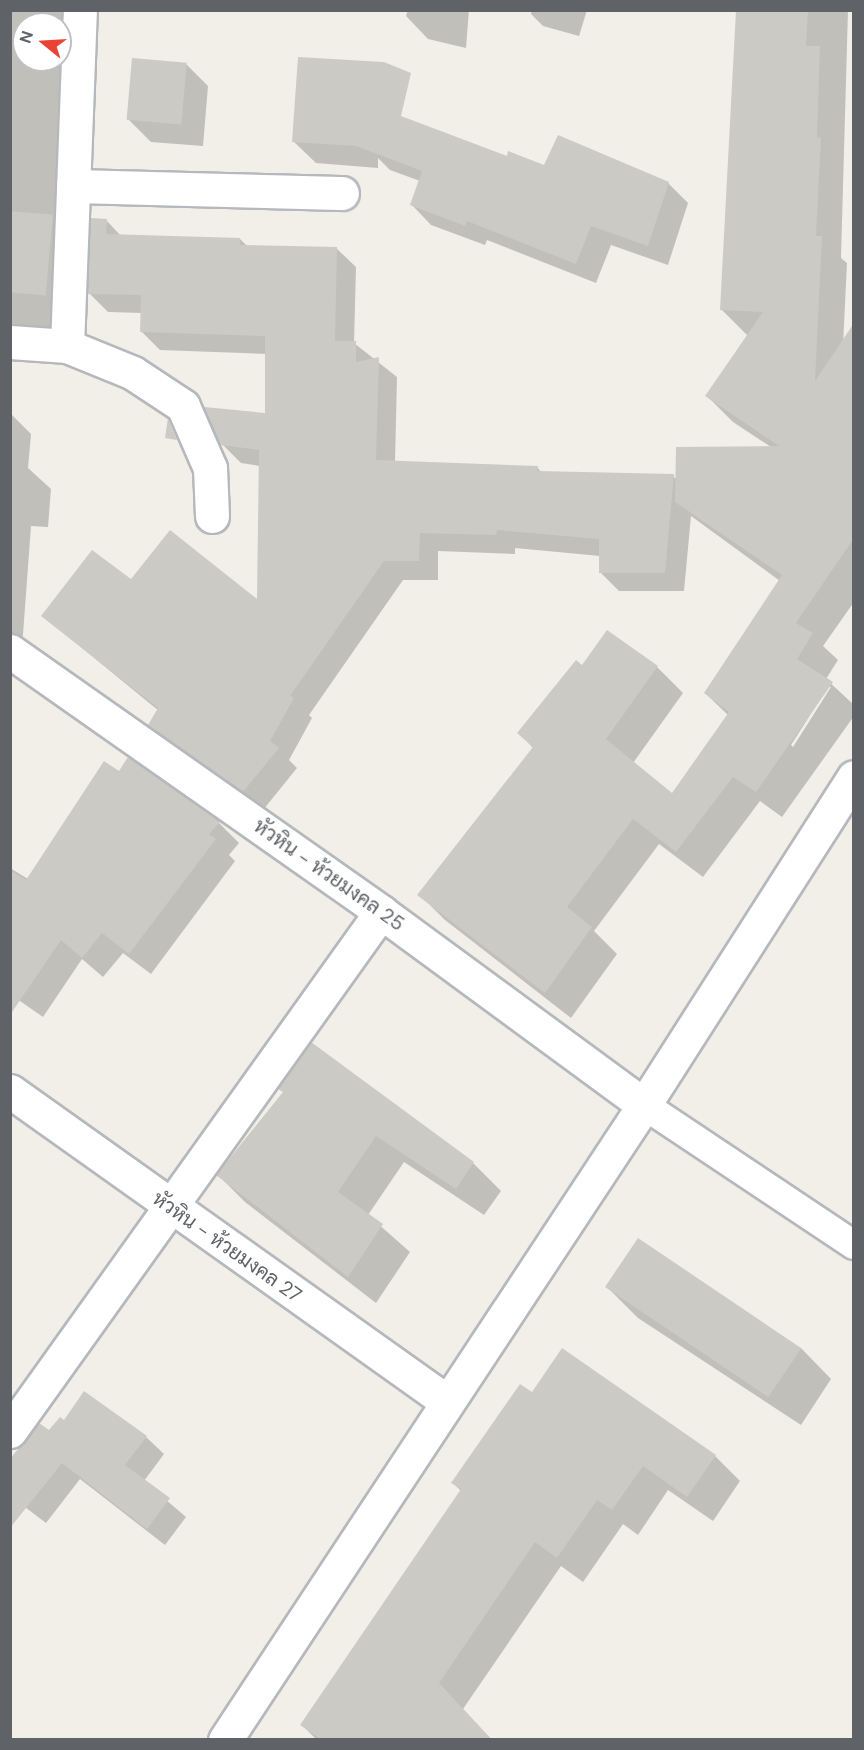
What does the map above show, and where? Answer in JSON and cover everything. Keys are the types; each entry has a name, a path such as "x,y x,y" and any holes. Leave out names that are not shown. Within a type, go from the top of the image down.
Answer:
{"street":[{"path":"67,346 80,10"},
{"path":"73,186 342,193"},
{"path":"10,342 67,346 133,373 183,406 210,468 213,516"},
{"name":"หัวหิน - ห้วยมงคล 25","path":"10,651 381,912 644,1105"},
{"path":"225,1740 446,1401 644,1105 854,777"},
{"path":"10,1431 168,1206 381,912"},
{"name":"หัวหิน - ห้วยมงคล 27","path":"10,1091 168,1206 446,1401"}],"lane":[{"path":"644,1105 854,1245"}],"building":[{"path":"736,10 808,10 806,46 820,46 817,137 821,138 816,236 822,236 815,381 854,323 854,538 796,623 813,633 797,659 833,682 756,792 733,777 676,852 633,819 567,907 592,927 545,993 417,895 533,747 517,733 576,660 582,665 607,630 658,666 606,739 672,793 729,712 704,693 782,575 675,502 676,447 779,446 705,396 763,312 720,310"},
{"path":"298,57 384,62 411,73 401,116 507,156 508,151 544,165 558,135 669,182 648,246 591,226 576,264 467,221 465,226 410,205 422,171 356,146 292,142"},
{"path":"132,58 187,63 181,125 127,120"},
{"path":"10,211 53,215 46,295 10,292"},
{"path":"91,218 107,219 106,234 240,238 240,245 337,247 335,341 356,341 356,362 379,357 376,460 538,466 537,471 674,474 665,573 599,573 599,539 497,530 496,535 420,533 419,561 384,561 290,696 294,698 270,741 279,748 243,792 148,725 158,708 41,616 92,550 131,579 170,530 257,599 259,450 220,445 204,407 265,413 265,336 140,332 141,295 88,294"},
{"path":"168,419 177,440 165,438"},
{"path":"128,757 220,822 209,834 216,839 129,954 102,933 82,958 61,940 10,1015 10,870 26,880 104,761 119,771"},
{"path":"311,1042 474,1162 456,1189 376,1136 338,1192 383,1224 348,1277 216,1175 283,1092 278,1089"},
{"path":"638,1238 801,1348 768,1397 605,1287"},
{"path":"562,1348 716,1455 687,1497 643,1466 612,1510 597,1500 557,1558 535,1542 439,1683 492,1740 322,1740 300,1725 461,1489 451,1483 520,1384 532,1392"},
{"path":"84,1391 147,1436 125,1465 170,1498 147,1529 62,1463 10,1528 10,1459 39,1423 49,1430 60,1417 64,1420"}]}
